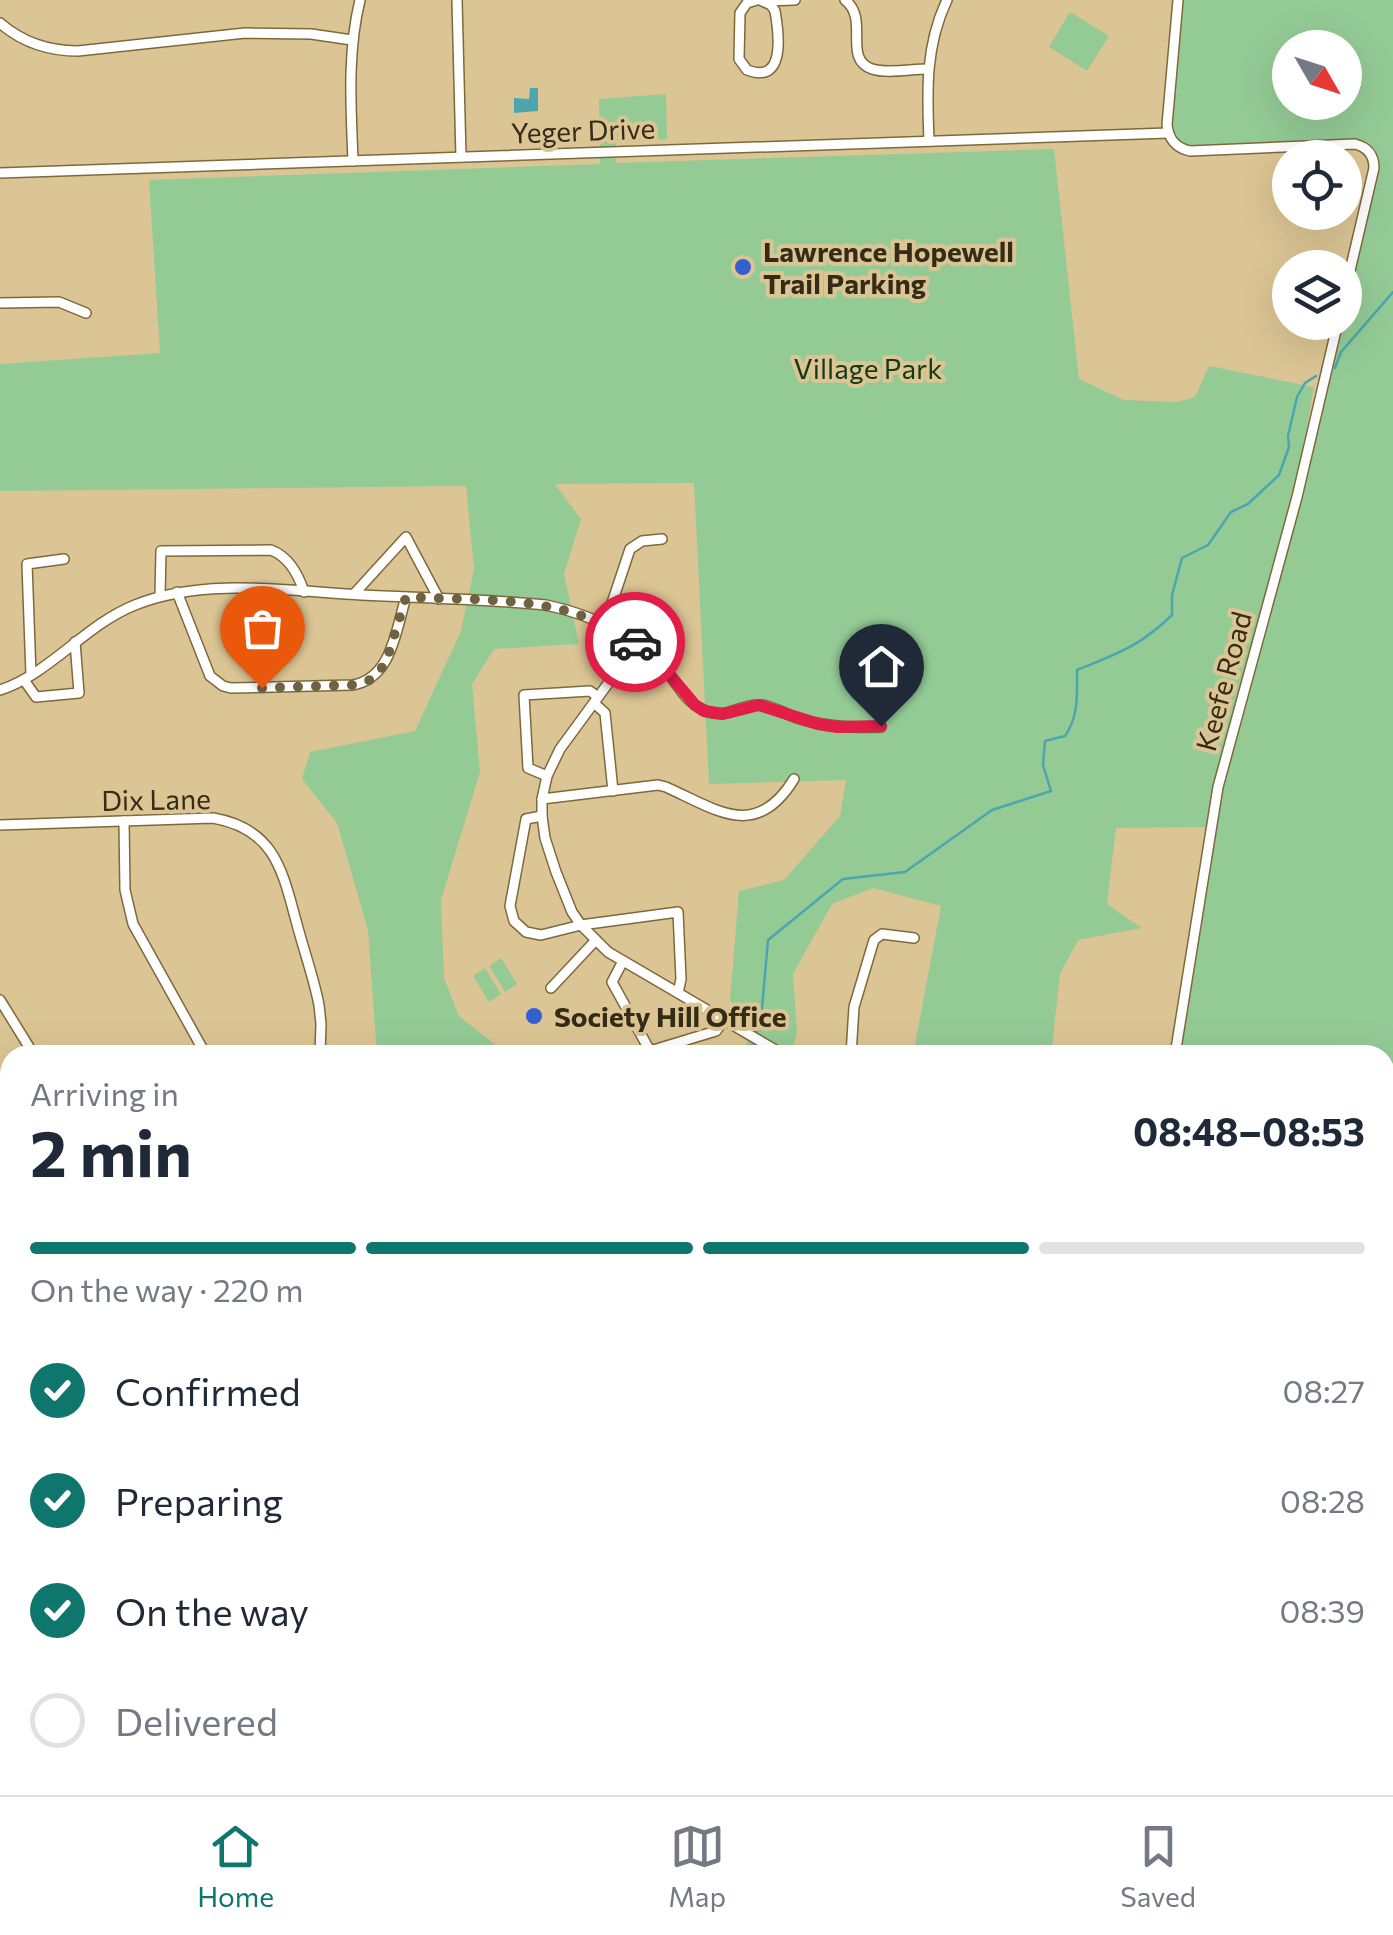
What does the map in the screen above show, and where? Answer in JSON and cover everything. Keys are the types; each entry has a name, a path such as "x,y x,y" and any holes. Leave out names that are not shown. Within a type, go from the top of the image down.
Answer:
{"street":[{"path":"353,161 350,75 360,0"},
{"path":"457,0 460,157"},
{"path":"761,0 771,6 776,17 777,58 771,69 760,74 747,70 740,59 740,14 747,3 761,0 796,0"},
{"path":"845,0 856,15 857,50 863,64 876,70 928,69"},
{"path":"928,141 928,69 936,26 947,0"},
{"path":"1178,0 1167,117 1168,133 1176,146 1190,151 1355,144 1368,150 1374,168 1355,250"},
{"path":"0,23 33,44 63,51 245,32 352,40"},
{"name":"Yeger Drive","path":"0,172 1168,133"},
{"path":"0,303 59,302 86,313"},
{"name":"Keefe Road","path":"1177,1045 1218,787 1297,497 1334,340"},
{"path":"354,594 406,538 439,599"},
{"path":"605,624 630,549 642,541 662,539"},
{"path":"160,596 161,551 270,550 286,558 304,592"},
{"path":"64,559 26,564 27,678 36,697 79,693 75,642"},
{"path":"0,690 27,678 119,612 160,596 219,588 546,605 605,624 637,644 704,711 723,714 759,705 818,724 881,726"},
{"path":"177,592 210,676 231,688 352,685 368,681 386,662 406,597"},
{"path":"637,644 560,749 547,776 542,816 556,872 572,912 594,941 767,1045"},
{"path":"547,776 528,768 524,695 590,691 605,713 613,791"},
{"path":"542,800 658,786 728,814 748,817 777,802 794,779"},
{"path":"542,816 526,819 510,902 511,914 520,928 541,935 580,925 678,912 678,993"},
{"name":"Dix Lane","path":"0,825 212,818 250,831 270,849 282,871 317,996 320,1045"},
{"path":"124,821 125,890 134,924 201,1045"},
{"path":"852,1045 854,1007 874,940 882,934 914,938"},
{"path":"551,988 594,941"},
{"path":"623,961 612,982 646,1045"},
{"path":"0,1000 28,1045"},
{"path":"0,1024 8,1015"},
{"path":"672,1045 716,1031 724,1020"}],"green space":[{"name":"Village Park","path":"1181,0 1393,0 1393,1045 1177,1045 1208,827 1116,828 1107,904 1142,928 1078,940 1060,974 1052,1045 915,1045 941,906 873,888 832,904 793,974 797,1032 794,1045 746,1045 754,1028 730,1000 739,891 784,880 840,816 846,780 709,784 694,483 555,484 581,519 564,574 579,644 494,649 472,684 480,772 441,900 444,978 459,1016 495,1045 376,1045 368,930 337,823 302,779 310,752 415,731 461,631 474,569 466,486 0,491 0,364 160,353 149,180 600,164 599,99 666,94 667,139 616,141 616,163 1054,149 1079,379 1124,400 1177,402 1195,397 1209,366 1314,387 1294,499 1335,340 1362,340 1362,250 1357,250 1375,174 1368,147 1362,147 1362,140 1272,140 1272,148 1180,146 1170,133"},
{"path":"1070,12 1109,36 1087,71 1049,47"},
{"path":"501,958 517,984 505,992 489,966"},
{"path":"485,968 501,994 489,1002 473,976"}],"water":[{"path":"530,88 538,88 538,111 514,113 514,98 529,99"}],"waterway":[{"path":"1335,368 1341,352 1393,292"},
{"path":"757,1031 768,940 843,879 905,872 992,810 1051,791 1043,765 1045,741 1065,736 1070,728 1076,704 1077,670 1138,642 1172,615 1172,595 1182,558 1208,545 1231,512 1248,504 1279,475 1289,447 1297,397 1305,383 1316,376"}],"way so far":[{"path":"262,688 352,685 376,676 386,662 406,597 546,605 587,616 635,642"}],"place":[{"name":"Lawrence Hopewell Trail Parking","path":"743,267"},
{"name":"Society Hill Office","path":"534,1016"}],"route":[{"path":"635,642 704,711 723,714 759,705 818,724 881,726"}]}
